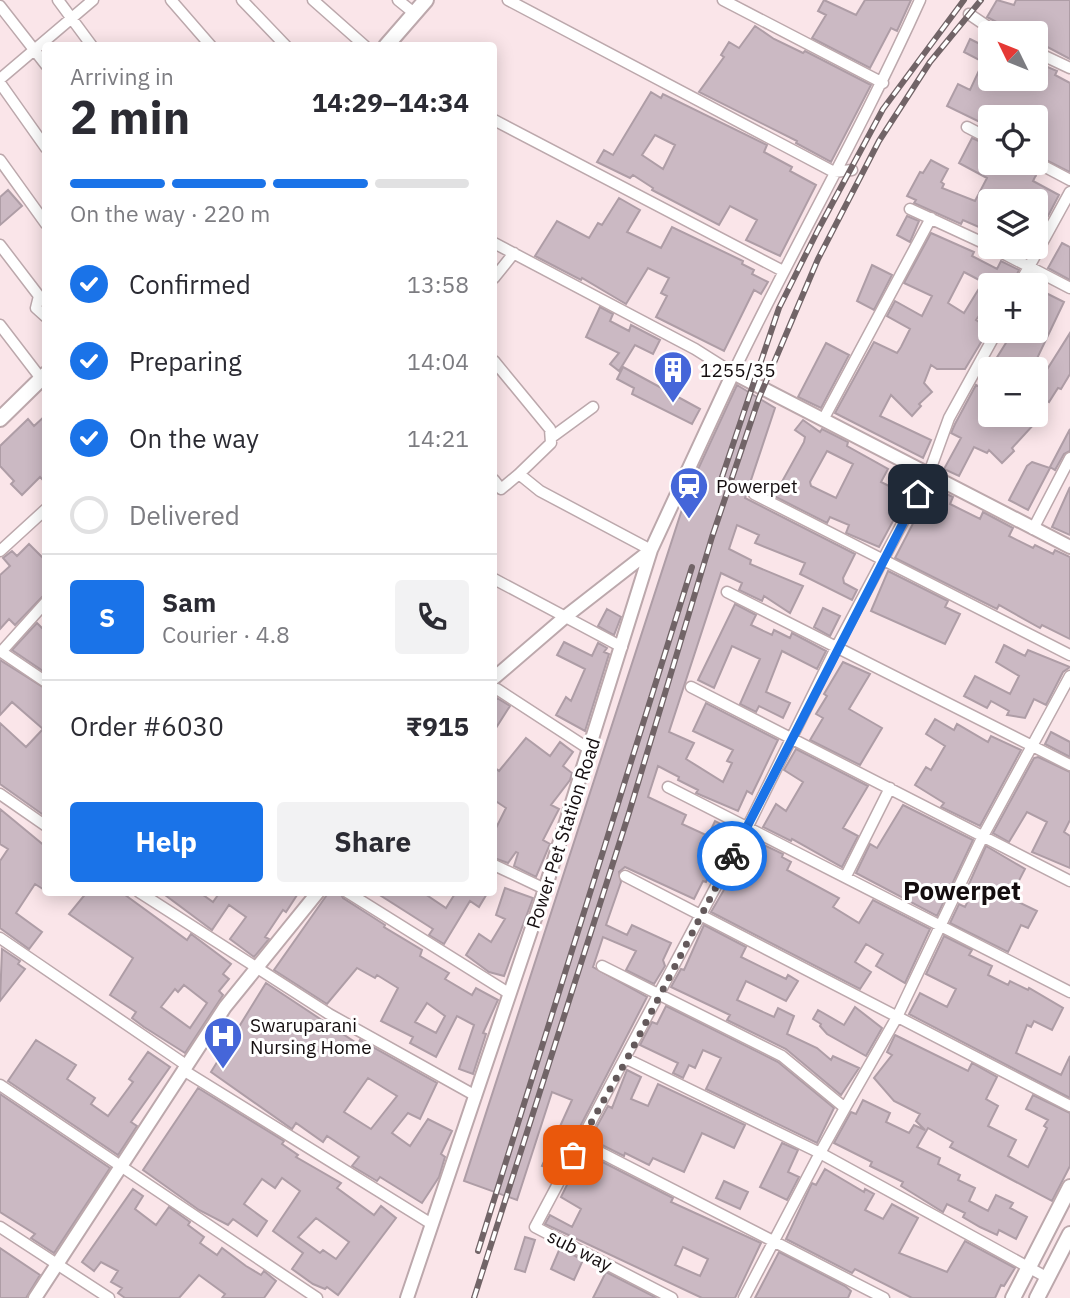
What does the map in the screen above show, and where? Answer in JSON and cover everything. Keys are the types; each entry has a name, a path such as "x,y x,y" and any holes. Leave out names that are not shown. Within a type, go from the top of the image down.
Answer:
{"main road":[{"path":"389,42 426,0"},
{"path":"0,419 42,381"},
{"path":"1013,1298 1070,1187"},
{"path":"1037,1298 1070,1234"}],"street":[{"path":"58,0 89,42"},
{"path":"44,42 93,0"},
{"path":"171,0 208,42"},
{"path":"242,0 282,42"},
{"path":"313,0 360,42"},
{"path":"398,0 414,13"},
{"path":"508,0 834,172 852,170"},
{"path":"723,0 883,82"},
{"path":"733,373 834,172 883,82 920,0"},
{"path":"0,6 42,60"},
{"path":"969,14 978,21"},
{"path":"42,43 0,81 42,142"},
{"path":"1048,58 1070,68"},
{"path":"497,122 783,271"},
{"path":"967,127 978,133"},
{"path":"0,160 42,218"},
{"path":"1048,168 1070,180"},
{"path":"1025,273 1070,192"},
{"path":"910,209 978,240"},
{"path":"824,418 931,218"},
{"path":"497,244 695,349 733,373 1070,547"},
{"path":"0,245 39,296 36,308 42,313"},
{"path":"497,274 514,253"},
{"path":"1018,259 1070,288"},
{"path":"0,325 4,338 42,377"},
{"name":"sub way","path":"672,1298 535,1227 627,1059 748,826 837,646 929,473 949,418 990,343"},
{"path":"497,365 550,429 552,437 551,443 497,492"},
{"name":"Power Pet Station Road","path":"407,1298 430,1223 477,1096 545,889 651,550 733,373"},
{"path":"552,437 593,407"},
{"path":"1033,529 1070,458"},
{"path":"497,675 565,617 651,550 540,491 519,474"},
{"path":"754,494 1070,655"},
{"path":"0,551 42,513"},
{"path":"497,581 622,647"},
{"path":"727,592 1070,765"},
{"path":"42,606 1,651 42,679"},
{"path":"744,1298 820,1153 897,1017 984,836 1070,676"},
{"path":"691,687 1070,881"},
{"path":"497,689 589,750"},
{"path":"668,787 1070,992"},
{"path":"846,876 890,788"},
{"path":"0,794 42,823"},
{"path":"497,866 545,889"},
{"path":"625,876 1070,1106"},
{"path":"145,896 330,1014 477,1096"},
{"path":"35,1298 225,1007 315,896"},
{"path":"353,896 510,994"},
{"path":"0,938 185,1068 430,1223"},
{"path":"602,966 782,1056 845,1108"},
{"path":"627,1059 820,1153 1048,1278"},
{"path":"0,1085 317,1298"},
{"path":"580,1142 884,1298"},
{"path":"0,1227 108,1298"}],"building":[{"path":"824,0 856,15 865,0 911,0 897,31 891,28 870,68 812,38 826,15 818,11"},
{"path":"997,0 1014,5 1016,0 1070,0 1070,59 1048,47 1048,21 994,21 987,17"},
{"path":"755,26 774,39 803,53 805,51 871,85 831,162 796,143 797,141 699,92 724,57 721,55 729,42 739,48"},
{"path":"970,39 978,43 978,59 964,52"},
{"path":"1048,67 1057,71 1055,75 1070,83 1070,172 1048,161 1048,105 978,105 978,121 947,106 958,84 970,90 978,73 978,91 1048,91"},
{"path":"651,92 661,98 663,94 767,145 764,152 792,167 790,171 816,185 780,256 746,240 757,220 730,206 719,225 652,190 653,188 633,175 630,178 597,162 604,150 613,155","holes":["655,135 675,145 663,169 642,155"]},
{"path":"972,138 978,141 978,173 959,163"},
{"path":"931,160 948,169 941,182 944,184 942,188 975,201 978,195 978,227 963,220 961,224 914,203 916,200 907,196 920,172 923,173"},
{"path":"981,175 1036,175 1033,181 1048,189 981,189 987,178"},
{"path":"1048,189 1059,195 1048,216"},
{"path":"8,190 22,206 0,225 0,197"},
{"path":"619,198 640,210 627,232 661,248 672,227 743,261 742,264 754,270 752,274 768,282 761,294 754,290 724,351 656,317 667,296 661,293 669,278 648,268 626,304 582,278 581,280 535,256 557,221 589,238 598,223 602,225"},
{"path":"907,216 919,221 910,242 897,235"},
{"path":"931,233 974,252 972,256 997,269 1001,261 1019,270 1018,273 978,273 978,279 964,272 948,303 964,313 978,290 976,320 978,343 981,343 965,369 937,369 931,365 924,383 932,392 919,404 921,406 912,416 891,395 880,416 931,440 923,458 835,413 874,342 897,353 901,347 910,329 887,316 895,301 922,316 932,296 904,283"},
{"path":"1062,243 1070,247 1070,280 1048,268"},
{"path":"872,265 892,275 874,310 857,301"},
{"path":"1048,294 1064,302 1048,336"},
{"path":"600,307 613,314 610,321 629,331 631,325 660,340 653,354 635,345 619,371 610,364 619,353 586,337"},
{"path":"1070,333 1070,374 1049,402 1048,368"},
{"path":"826,343 849,355 821,408 798,397"},
{"path":"1006,343 1044,343 1038,357 997,357"},
{"name":"1255/35","path":"623,367 700,409 692,424 632,394 634,388 617,379"},
{"path":"737,385 775,408 745,498 855,554 843,578 844,583 857,590 852,600 800,574 805,563 755,543 759,535 737,525 729,549 751,560 750,564 803,586 790,613 764,596 762,601 739,590 742,583 721,573 669,732 694,743 686,759 723,782 732,763 727,761 733,750 693,731 706,703 778,740 752,794 747,791 738,811 696,793 698,790 658,766 648,797 686,815 682,824 708,836 715,821 731,829 706,882 703,881 694,899 625,867 619,872 621,882 606,925 627,935 632,925 671,943 663,960 665,966 654,984 626,970 636,951 603,937 593,967 647,997 569,1148 564,1145 555,1170 542,1166 572,1100 552,1092 517,1200 464,1181 688,491"},
{"path":"976,385 978,427 1031,427 1002,463 989,450 987,453 974,447 959,476 944,469 961,438 951,433"},
{"path":"28,419 34,426 42,419 42,479 40,477 22,495 11,484 14,481 0,466 0,446"},
{"path":"803,420 820,432 822,429 848,442 847,446 888,469 881,482 907,495 879,547 846,533 849,525 830,517 827,523 774,496 804,442 805,437 795,430","holes":["827,451 853,464 836,498 811,486 810,482"]},
{"path":"1070,429 1070,451 1064,454 1055,470 1050,467"},
{"path":"1032,462 1050,468 1028,510 1009,500 1027,466"},
{"path":"932,487 953,497 950,504 980,519 983,512 1013,528 1009,536 1033,548 1035,545 1053,554 1055,550 1070,557 1070,639 1042,625 1040,628 999,605 997,609 895,558"},
{"path":"1070,487 1070,535 1052,527"},
{"path":"29,544 42,557 42,597 15,625 9,619 0,629 0,575 10,566 3,558 12,551 17,556"},
{"path":"888,571 948,601 945,607 960,614 945,644 871,611"},
{"path":"735,604 756,615 751,625 772,635 774,630 790,638 792,633 826,651 817,669 782,651 766,692 790,703 783,718 759,706 756,712 740,704 760,659 732,646 714,688 698,680"},
{"path":"823,608 840,616 830,636 814,627"},
{"path":"607,609 621,617 614,635 598,626"},
{"path":"37,623 42,628 42,670 12,650"},
{"path":"564,642 592,656 598,643 607,648 604,652 609,654 585,731 556,715 566,697 571,701 585,669 557,655"},
{"path":"1004,645 1025,656 1028,650 1070,667 1063,672 1046,705 1034,699 1025,718 1007,715 1009,711 991,701 987,708 964,696 975,676 1010,694 1019,676 996,662"},
{"path":"0,660 42,686 42,728 12,702 0,715"},
{"path":"843,662 870,674 849,709 882,728 860,765 810,740 823,718 816,714 827,696 824,694"},
{"path":"497,698 510,706 497,726"},
{"path":"935,719 954,730 957,724 988,742 991,736 1021,750 980,826 941,807 944,803 915,785 926,767 931,770 945,746 926,734"},
{"path":"0,723 26,747 42,730 42,814 0,784"},
{"path":"1051,732 1070,742 1070,757 1045,744"},
{"path":"526,738 550,756 560,742 573,752 563,766 572,773 570,780 551,805 559,809 543,840 550,844 536,877 514,866 518,853 516,852 508,863 497,859 497,826 506,808 497,802 497,769 499,771"},
{"path":"796,749 868,786 843,828 858,836 842,867 792,839 791,841 763,827 776,804 786,811 803,782 784,770"},
{"path":"1038,757 1070,772 1070,820 1064,832 1070,836 1070,868 1032,852 1047,822 1027,812 1009,842 993,833 1034,758"},
{"path":"903,805 973,840 937,916 856,873 870,844 877,848"},
{"path":"0,809 42,844 42,888 35,884 16,913 42,932 29,949 0,928 0,861 8,849 0,844"},
{"path":"753,840 783,854 782,857 791,862 787,870 839,898 833,907 859,923 873,900 930,929 905,983 876,966 883,954 866,944 855,962 871,972 860,989 711,912"},
{"path":"986,846 1025,869 1010,898 1037,911 1028,928 1021,925 1008,952 950,923 959,904 965,907 975,887 969,884"},
{"path":"505,888 533,898 504,976 489,972 466,955 479,934 491,942 505,919 496,915"},
{"path":"84,896 126,896 187,940 191,934 231,964 223,974 229,979 219,991 223,995 185,1053 132,1018 136,1012 110,995 133,958 69,914","holes":["184,985 207,1003 190,1028 161,1007 175,989 178,992"]},
{"path":"166,896 205,896 213,902 217,896 296,896 286,912 283,910 265,937 269,939 254,957 230,939 246,917 229,905 212,930"},
{"path":"326,896 342,896 385,925 384,927 422,950 420,956 449,973 445,979 472,995 476,988 498,1000 483,1033 486,1034 473,1074 459,1069 474,1025 457,1016 436,1057 410,1043 413,1037 381,1021 398,988 377,975 375,978 357,968 327,1004 274,970","holes":["427,1003 445,1016 436,1033 415,1022"]},
{"path":"381,896 428,896 446,908 454,896 486,896 479,907 470,901 444,944 429,935 433,929"},
{"path":"704,925 746,947 741,957 786,979 788,975 798,981 786,1001 746,981 737,1000 774,1017 778,1008 794,1016 787,1034 817,1048 831,1060 833,1056 859,1068 841,1095 786,1049 727,1020 730,1015 671,987 681,969 684,970"},
{"path":"944,936 972,950 969,955 992,966 988,975 1008,985 1010,981 1028,990 1029,988 1063,1008 1052,1030 1034,1021 1031,1027 1027,1025 1016,1053 1061,1075 1070,1056 1070,1098 909,1014 920,993 947,1007 956,989 926,974"},
{"path":"2,949 20,961 18,964 25,969 0,1001"},
{"path":"266,983 358,1044 360,1040 437,1083 420,1119 408,1113 392,1133 410,1146 428,1119 452,1131 441,1154 445,1157 439,1177 422,1203 380,1177 377,1181 352,1166 359,1157 327,1136 323,1142 296,1123 292,1129 211,1072","holes":["368,1078 397,1096 371,1129 344,1112"]},
{"path":"666,1006 778,1062 834,1108 817,1143 706,1089 721,1058 703,1050 695,1068 689,1065 683,1078 673,1073 678,1063 640,1045 652,1022 657,1024"},
{"path":"855,1007 882,1028 866,1056 827,1034 821,1024 813,1019 818,1010 844,1025"},
{"path":"895,1035 968,1071 972,1063 997,1077 986,1099 998,1106 988,1126 1016,1140 1008,1156 1028,1167 1047,1128 1044,1126 1048,1120 1026,1109 1033,1095 1070,1113 1070,1166 1052,1201 950,1147 953,1142 928,1128 917,1147 940,1158 938,1164 960,1175 958,1180 975,1188 969,1201 988,1211 996,1195 1013,1203 1010,1208 1027,1217 1016,1239 999,1230 997,1235 980,1227 963,1217 965,1213 947,1204 943,1212 901,1186 903,1182 870,1166 872,1162 834,1143 851,1112 856,1114 863,1100 890,1113 886,1122 909,1133 914,1125 925,1130 916,1121 920,1114 894,1101 874,1078 892,1055 887,1052"},
{"path":"36,1040 76,1065 67,1079 95,1098 91,1104 108,1116 133,1082 129,1079 148,1052 170,1067 131,1122 137,1126 118,1155 8,1081"},
{"path":"627,1070 641,1077 631,1099 648,1106 658,1084 745,1125 734,1148 702,1133 684,1172 653,1158 649,1165 590,1139 608,1106 612,1108"},
{"path":"198,1088 284,1141 282,1144 298,1155 296,1157 341,1183 337,1188 374,1215 381,1206 396,1218 338,1295 327,1287 325,1289 313,1284 292,1269 303,1253 273,1231 300,1191 282,1178 275,1188 262,1179 244,1204 267,1221 257,1236 233,1219 228,1225 199,1210 143,1170","holes":["316,1218 349,1242 336,1259 323,1250 320,1253 298,1237"]},
{"path":"0,1094 110,1168 54,1253 31,1238 35,1234 0,1212"},
{"path":"782,1143 798,1150 788,1172 799,1177 787,1200 760,1187"},
{"path":"583,1152 673,1198 671,1202 761,1243 735,1298 702,1298 545,1224 550,1215 572,1227 581,1209 561,1197","holes":["683,1247 708,1259 700,1276 675,1265"]},
{"path":"825,1169 864,1192 865,1189 874,1194 865,1210 883,1219 892,1204 918,1218 899,1253 947,1272 965,1241 1015,1268 1004,1286 1001,1285 995,1298 912,1298 855,1269 852,1273 786,1239 812,1183 816,1185"},
{"path":"724,1181 748,1192 740,1209 716,1198"},
{"path":"133,1189 143,1196 135,1209 156,1225 169,1207 190,1222 188,1225 204,1237 200,1243 217,1255 222,1248 261,1275 264,1271 276,1281 264,1298 222,1298 225,1294 199,1275 179,1298 125,1298 118,1293 122,1288 111,1282 118,1271 101,1262 94,1271 82,1262"},
{"path":"525,1237 535,1240 525,1272 515,1269"},
{"path":"0,1248 40,1275 26,1298 0,1298"},
{"path":"560,1248 583,1260 574,1280 551,1269"},
{"path":"779,1252 845,1286 851,1291 848,1298 755,1298"},
{"path":"606,1272 653,1296 656,1298 593,1298"}],"railway":[{"path":"722,477 779,308 818,230 883,109 964,0"},
{"path":"474,1298 629,813 712,537 759,398 818,259 879,141 930,62 981,0"},
{"path":"478,1251 692,567"}],"way so far":[{"path":"573,1155 627,1059 732,856"}],"place":[{"name":"1255/35","path":"673,404"},
{"name":"Powerpet","path":"689,520"},
{"name":"Swaruparani Nursing Home","path":"223,1070"}],"district":[{"name":"Powerpet","path":"962,890"}],"route":[{"path":"732,856 837,646 918,494"}]}
